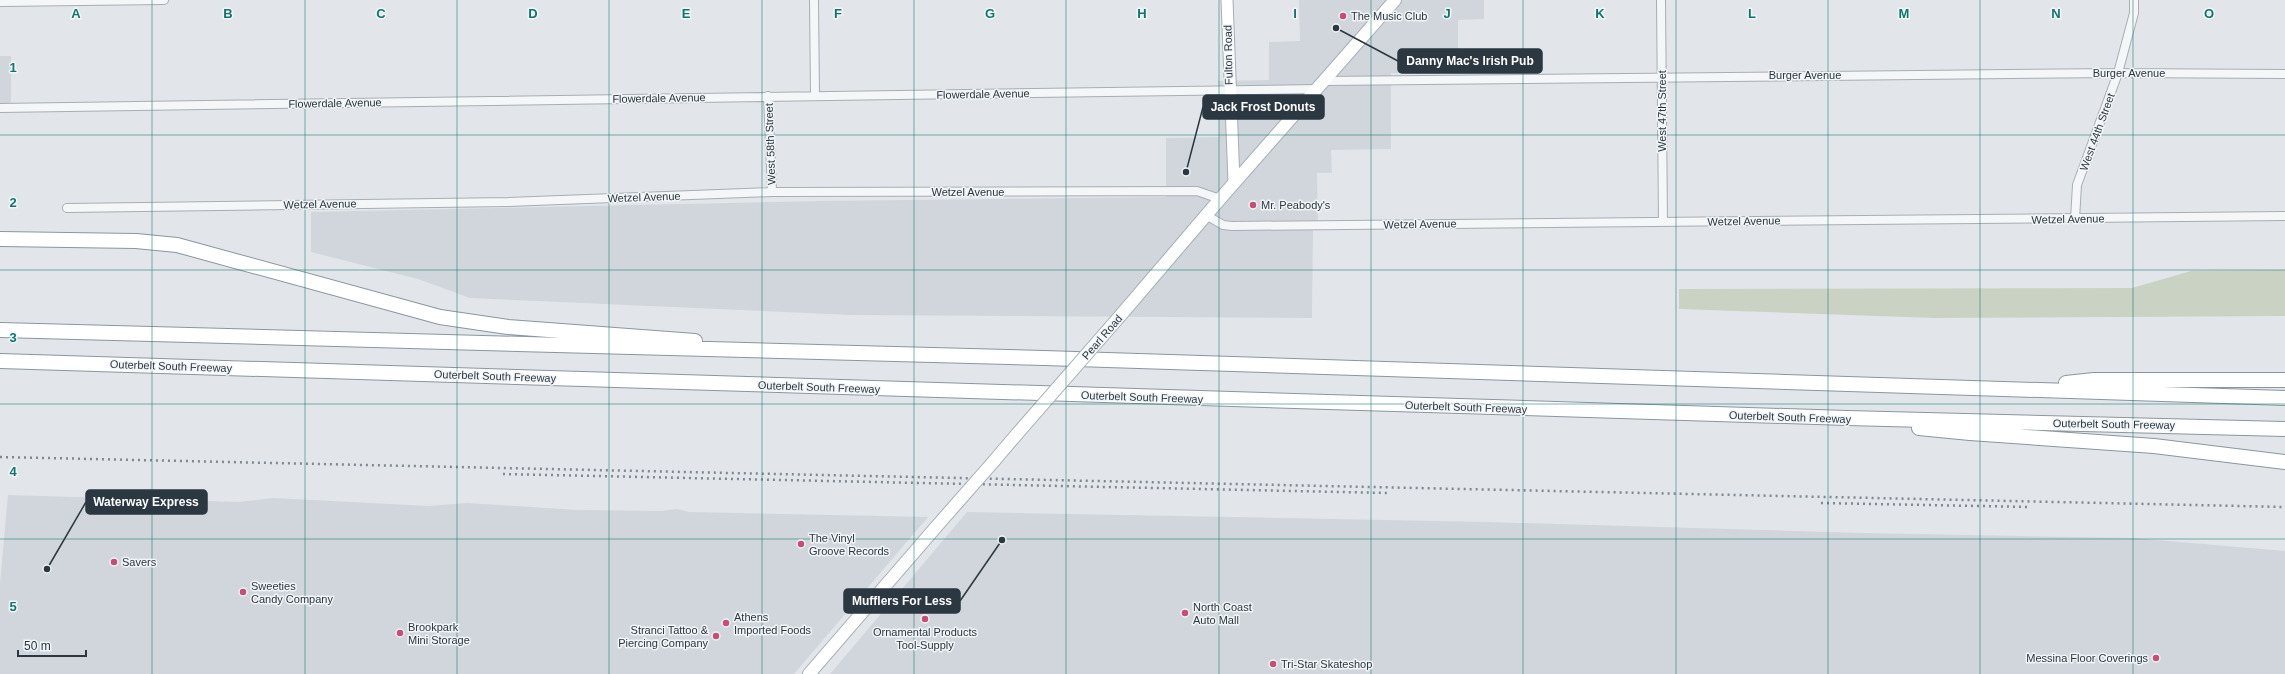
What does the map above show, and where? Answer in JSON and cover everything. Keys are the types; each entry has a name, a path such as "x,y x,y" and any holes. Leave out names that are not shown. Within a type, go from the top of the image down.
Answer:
{"highway":[{"path":"0,239 136,241 177,245 389,304 480,324 550,331 660,337 787,351"},
{"path":"3,330 787,351 2010,388 2285,398"},
{"name":"Outerbelt South Freeway","path":"3,361 1847,418 2285,429"},
{"path":"2010,388 2094,380 2285,380"},
{"path":"1847,418 1970,434 2154,446 2285,462"}],"main road":[{"name":"Fulton Road","path":"1227,0 1229,90 1234,182"},
{"name":"Pearl Road","path":"809,674 1120,316 1234,182 1322,85 1395,0"}],"street":[{"path":"0,2 164,0"},
{"path":"814,0 815,96"},
{"name":"West 47th Street","path":"1661,0 1663,222"},
{"name":"West 44th Street","path":"2075,218 2077,185 2118,72 2134,13 2134,0"},
{"name":"Burger Avenue","path":"1322,85 1661,77 2118,72 2285,74"},
{"name":"Flowerdale Avenue","path":"0,108 1229,90 1322,85"},
{"name":"West 58th Street","path":"768,96 772,192"},
{"name":"Wetzel Avenue","path":"67,208 508,202 772,192 1197,191 1220,199"},
{"name":"Wetzel Avenue","path":"1206,215 1223,225 1232,226 2285,216"}],"shaded area":[{"path":"1299,0 1484,0 1484,19 1458,20 1458,73 1391,73 1391,149 1331,150 1332,173 1317,173 1318,229 1313,230 1312,318 851,315 470,298 418,279 311,252 311,212 823,201 1166,197 1166,138 1219,137 1218,81 1269,80 1269,42 1300,41"},
{"path":"0,56 11,56 11,104 0,104"},
{"path":"8,495 239,502 273,498 429,506 467,503 577,510 662,511 677,509 689,512 928,517 794,674 0,674 0,584"},
{"path":"967,512 1487,522 1861,533 2133,538 2285,551 2285,674 830,674"}],"green space":[{"path":"2285,270 2285,316 1934,318 1679,309 1679,289 2132,288 2191,271"}],"railway":[{"path":"0,457 2285,507"},
{"path":"503,474 1387,493"},
{"path":"1821,503 2031,507"}],"place":[{"name":"The Music Club","path":"1343,16"},
{"name":"Danny Mac's Irish Pub","path":"1336,28"},
{"name":"Jack Frost Donuts","path":"1186,172"},
{"name":"Mr. Peabody's","path":"1253,205"},
{"name":"Mufflers For Less","path":"1002,540"},
{"name":"The Vinyl Groove Records","path":"801,544"},
{"name":"Savers","path":"114,562"},
{"name":"Waterway Express","path":"47,569"},
{"name":"Sweeties Candy Company","path":"243,592"},
{"name":"North Coast Auto Mall","path":"1185,613"},
{"name":"Ornamental Products Tool-Supply","path":"925,619"},
{"name":"Athens Imported Foods","path":"726,623"},
{"name":"Brookpark Mini Storage","path":"400,633"},
{"name":"Stranci Tattoo & Piercing Company","path":"716,636"},
{"name":"Messina Floor Coverings","path":"2156,658"},
{"name":"Tri-Star Skateshop","path":"1273,664"}]}
